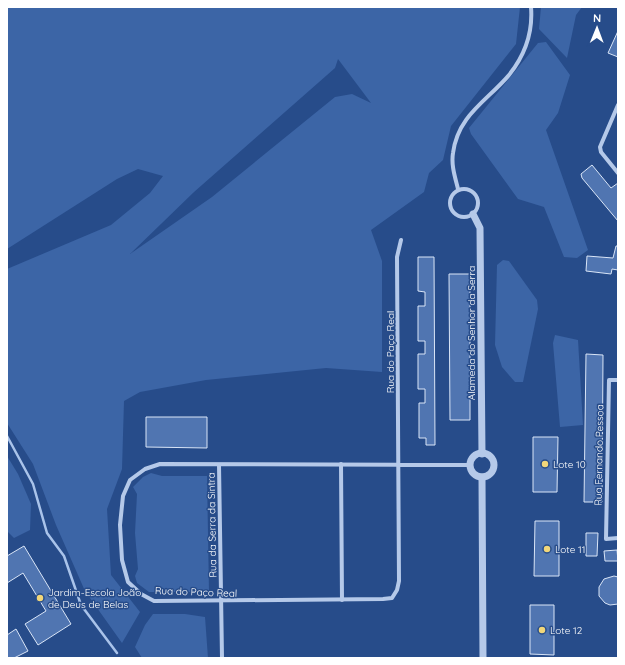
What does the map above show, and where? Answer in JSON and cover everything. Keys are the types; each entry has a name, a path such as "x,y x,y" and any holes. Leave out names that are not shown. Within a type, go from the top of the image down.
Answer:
{"street":[{"path":"473,214 464,217 454,213 451,209 450,198 458,189 453,169 453,153 457,136 477,105 508,76 516,64 529,37 532,21 531,7"},
{"path":"618,105 600,147 601,152 618,173"},
{"name":"Alameda do Senhor da Serra","path":"458,189 464,188 474,192 478,203 473,214 480,228 482,454"},
{"name":"Rua do Paço Real","path":"401,240 397,256 399,464 399,581 397,590 392,598 221,602 154,601 141,594 128,582 122,560 120,525 123,496 130,480 145,469 160,464 219,464 341,464 399,464 470,464"},
{"name":"Rua Fernando Pessoa","path":"618,380 609,380 606,539 618,538"},
{"path":"482,454 490,457 494,465 491,474 482,477 473,474 470,464 474,457 482,454"},
{"name":"Rua da Serra da Sintra","path":"219,464 222,658"},
{"path":"341,464 342,600"},
{"path":"482,477 483,658"}],"shaded area":[{"path":"7,7 520,7 516,44 451,126 443,160 429,173 424,192 371,230 382,261 382,372 326,368 206,380 140,392 124,401 122,469 107,509 111,575 140,612 122,643 85,591 56,525 33,464 7,423 7,269 111,225 150,193 163,176 138,169 117,179 7,249","holes":["338,59 371,103 352,94 335,97 212,197 130,254 194,192 335,68"]},
{"path":"541,7 582,7 576,15 567,58 539,29"},
{"path":"546,42 570,75 558,113 546,130 588,250 577,258 564,257 544,207 518,199 471,134 469,128 538,43"},
{"path":"503,260 509,261 537,300 538,309 523,382 515,382 502,367 495,345 497,265"},
{"path":"555,335 578,340 583,425 560,427 553,343"},
{"path":"7,456 18,474 31,504 30,530 14,538 7,531"},
{"path":"151,473 162,476 207,476 209,592 149,592 137,583 135,576 138,569 135,533 137,494 133,487 143,477"},
{"path":"153,614 185,614 205,617 208,658 142,658 135,647 145,625"}],"building":[{"path":"618,31 618,57 608,53"},
{"path":"592,165 611,188 618,183 618,221 582,178 581,174"},
{"path":"616,246 618,246 618,270 612,269 611,274 586,271 587,256 613,258"},
{"path":"418,257 434,257 435,445 426,445 426,438 419,438 419,403 425,403 425,389 418,389 418,354 425,354 425,341 418,341 418,306 425,306 425,292 418,291"},
{"path":"449,274 470,274 470,420 450,420"},
{"path":"586,354 603,355 602,502 584,502"},
{"path":"146,417 207,417 207,448 146,447"},
{"name":"Lote 10","path":"533,437 558,437 557,492 533,492"},
{"name":"Lote 11","path":"535,521 559,521 559,576 534,576"},
{"path":"586,533 598,533 597,556 586,556"},
{"path":"24,546 71,624 38,645 25,624 46,611 23,573 7,583 7,556"},
{"path":"617,550 618,561 605,561 604,551"},
{"path":"614,576 618,577 618,604 610,605 605,603 599,596 599,587 604,579"},
{"name":"Lote 12","path":"530,605 554,605 554,655 530,654"},
{"path":"16,629 28,651 14,658 7,658 7,635"}],"waterway":[{"path":"7,436 33,484 47,533 64,556 81,605 117,653"}],"place":[{"name":"Lote 10","path":"545,464"},
{"name":"Lote 11","path":"547,549"},
{"name":"Jardim-Escola João de Deus de Belas","path":"40,598"},
{"name":"Lote 12","path":"542,630"}]}
